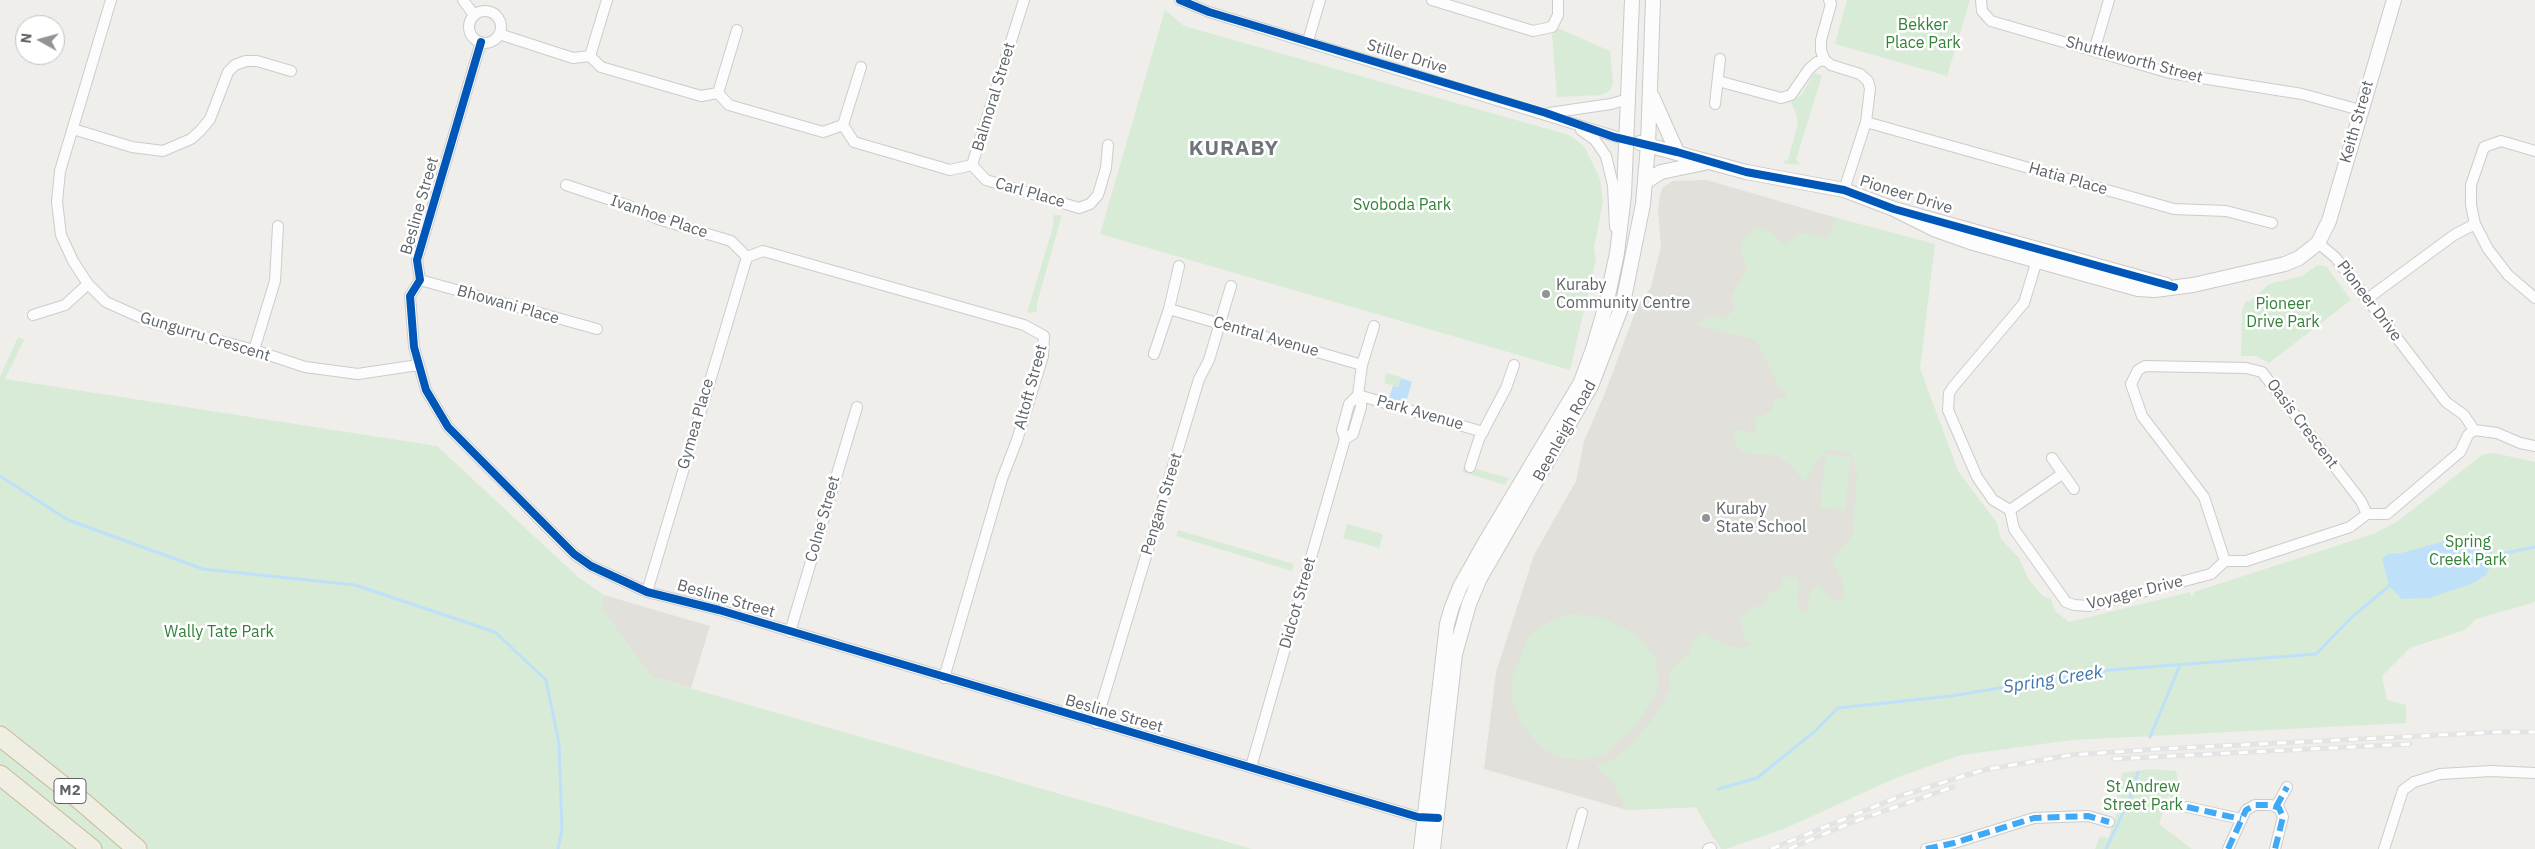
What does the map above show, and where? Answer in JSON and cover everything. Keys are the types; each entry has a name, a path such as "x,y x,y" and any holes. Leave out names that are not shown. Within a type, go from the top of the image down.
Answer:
{"highway":[{"name":"M2","path":"0,736 78,798 137,849"},
{"name":"M2","path":"0,774 92,849"}],"main road":[{"name":"Beenleigh Road","path":"1433,849 1431,817 1448,624 1452,607 1460,587 1487,539 1581,382 1601,323 1617,253 1624,195 1632,0"},
{"name":"Beenleigh Road","path":"1421,849 1431,817 1455,654 1469,604 1480,578 1591,386 1623,303 1638,232 1645,182 1653,0"},
{"name":"Keith Street","path":"2318,243 2329,221 2360,110 2394,0"},
{"path":"1650,91 1677,152"},
{"name":"Pioneer Drive","path":"1627,140 1648,144 1746,172 1844,190 1894,209 2174,288"},
{"path":"1645,182 1661,172 1709,161"},
{"name":"Pioneer Drive","path":"1894,209 1936,230 2138,289 2174,288 2286,264 2299,258 2318,243"}],"street":[{"name":"Gungurru Crescent","path":"111,0 60,171 57,202 61,235 73,261 88,284 106,302 152,323 254,350 305,368 358,374 418,365"},
{"path":"463,0 474,15"},
{"path":"590,56 607,0"},
{"name":"Balmoral Street","path":"843,125 854,142 950,170 972,165 1024,0"},
{"path":"1308,41 1320,0"},
{"path":"1432,0 1533,31 1552,27 1558,15 1558,0"},
{"path":"1829,0 1831,4 1821,40 1821,51 1825,60 1831,65 1860,74 1868,81 1869,102 1866,122 1844,190"},
{"name":"Shuttleworth Street","path":"1981,0 1982,11 1991,20 2094,51 2182,76 2302,94 2360,110"},
{"path":"2094,51 2110,0"},
{"name":"Stiller Drive","path":"1187,1 1208,12 1546,113 1627,140"},
{"path":"484,11 495,14 501,23 499,34 492,41 481,42 471,33 470,24 474,15 484,11"},
{"path":"718,93 738,30"},
{"path":"499,34 572,58 590,56"},
{"name":"Besline Street","path":"481,42 417,260 420,280 410,296 413,339 418,365 432,403 448,428 574,554 591,566 647,592 790,632 1096,723 1431,817"},
{"path":"590,56 601,67 701,96 718,93"},
{"path":"1715,104 1720,59"},
{"path":"1718,81 1781,98 1791,95 1797,89 1809,69 1817,62 1825,60"},
{"path":"74,129 132,147 162,151 191,139 201,130 210,119 228,72 235,65 246,61 257,61 291,71"},
{"path":"718,93 729,104 824,132 843,125 861,67"},
{"path":"1546,113 1611,104 1628,98"},
{"path":"1559,118 1591,136 1604,151 1613,185 1617,253"},
{"name":"Hatia Place","path":"1866,122 2174,208 2226,210 2272,223"},
{"path":"2535,151 2501,141 2484,147 2471,185 2471,204 2476,224 2488,248 2508,275 2535,298"},
{"name":"Carl Place","path":"972,165 986,180 1079,208 1090,204 1098,195 1106,168 1108,145"},
{"name":"Ivanhoe Place","path":"566,185 630,206 658,219 731,241 747,257"},
{"path":"2367,299 2454,235 2476,224"},
{"path":"254,350 274,281 278,226"},
{"name":"Pioneer Drive","path":"2318,243 2335,257 2446,402 2464,415 2474,430"},
{"name":"Altoft Street","path":"747,257 763,251 1024,325 1044,336 1043,356 1017,440 1002,479 944,678"},
{"name":"Gymea Place","path":"647,592 747,257"},
{"path":"2037,260 2020,310 1953,387 1947,400 1950,419 1977,477 1993,500 2010,510 2062,474"},
{"path":"1154,354 1169,309 1179,266"},
{"name":"Bhowani Place","path":"420,280 597,329"},
{"path":"33,315 65,305 88,284"},
{"name":"Pengam Street","path":"1096,723 1200,379 1210,360 1231,286"},
{"name":"Central Avenue","path":"1169,309 1362,365"},
{"name":"Didcot Street","path":"1251,767 1345,439 1342,430 1349,404 1358,395 1362,365 1374,326"},
{"name":"Park Avenue","path":"1470,466 1483,432 1506,388 1514,365"},
{"name":"Oasis Crescent","path":"2225,561 2204,497 2142,416 2131,384 2138,370 2145,366 2246,368 2262,372 2361,502 2367,514"},
{"name":"Park Avenue","path":"1358,395 1483,432"},
{"name":"Colne Street","path":"790,632 857,407"},
{"path":"2225,561 2246,561 2350,527 2367,514 2387,514 2416,492 2460,452 2468,435 2474,430 2497,433 2520,444 2535,446"},
{"path":"2052,458 2074,488"},
{"name":"Voyager Drive","path":"2010,510 2014,529 2066,602 2074,605 2089,606 2211,574 2225,561"},
{"path":"2384,849 2403,790 2414,782 2440,774 2491,771 2535,774"},
{"path":"2276,807 2287,787"},
{"path":"2228,849 2236,837 2241,819 2246,810 2255,805 2280,808 2283,817 2275,849"},
{"path":"2187,807 2241,819"},
{"path":"1572,849 1582,813"},
{"path":"1926,849 1957,846 2034,818 2088,816 2109,822"}],"shaded area":[{"name":"Kuraby State School","path":"1707,180 1837,218 1863,442 1893,763 1714,839 1696,807 1627,810 1484,769 1496,672 1534,555 1576,481 1584,441 1605,393 1637,307 1651,287 1661,246 1658,210 1663,187 1673,181"},
{"path":"604,595 710,626 691,688 651,677 601,608"}],"green space":[{"name":"Bekker Place Park","path":"1847,0 1970,0 1947,76 1835,44"},
{"name":"Svoboda Park","path":"1165,10 1184,26 1569,135 1584,146 1600,179 1603,202 1594,247 1596,260 1570,370 1100,234"},
{"path":"1558,28 1610,51 1613,82 1608,92 1602,95 1557,97 1552,35"},
{"path":"1814,73 1822,75 1796,160 1800,165 1782,163 1788,159 1798,124 1791,102 1802,94"},
{"path":"1054,215 1062,215 1037,303 1037,312 1027,313 1053,227"},
{"name":"Spring Creek Park","path":"1837,218 1935,244 1920,368 1958,471 1997,523 2001,539 2019,558 2029,580 2043,596 2051,599 2055,611 2069,622 2190,592 2191,596 2194,595 2194,592 2373,534 2398,521 2482,455 2494,453 2535,462 2535,602 2476,619 2465,630 2410,648 2382,676 2387,700 2406,705 2406,723 2072,740 1961,755 1898,777 1786,828 1726,849 1721,849 1696,807 1627,810 1611,779 1597,769 1598,765 1612,760 1634,742 1655,716 1671,689 1669,673 1680,660 1689,655 1692,642 1705,633 1722,644 1740,648 1752,646 1744,637 1740,619 1754,607 1766,604 1768,593 1779,591 1784,577 1796,577 1800,585 1796,600 1801,611 1808,612 1807,603 1810,593 1819,584 1835,602 1843,598 1844,584 1832,560 1853,534 1857,473 1849,452 1829,449 1818,458 1805,483 1795,470 1779,456 1742,452 1734,442 1735,430 1745,430 1753,435 1756,431 1756,418 1771,411 1775,399 1785,398 1787,390 1780,389 1756,340 1695,324 1712,316 1725,319 1736,307 1731,297 1747,269 1740,250 1747,234 1758,228 1773,233 1784,245 1804,233 1825,239"},
{"name":"Pioneer Drive Park","path":"2316,266 2327,267 2351,300 2269,363 2256,356 2241,356 2242,311 2246,301 2249,302 2269,284 2302,276"},
{"name":"Wally Tate Park","path":"18,337 24,340 5,379 437,446 578,577 604,595 601,608 651,677 1252,849 0,849 0,377"},
{"path":"1386,373 1401,377 1398,387 1384,383"},
{"path":"1826,454 1851,457 1845,510 1820,507"},
{"path":"1465,465 1509,478 1505,485 1462,472"},
{"path":"1347,524 1383,534 1379,548 1343,538"},
{"path":"1178,530 1294,564 1292,571 1176,536"},
{"path":"1572,614 1603,618 1635,634 1656,659 1658,689 1636,726 1605,755 1581,760 1560,757 1542,748 1522,725 1512,699 1511,680 1530,634 1553,620"},
{"name":"St Andrew Street Park","path":"2150,769 2176,771 2178,781 2175,798 2168,796 2159,824 2192,849 2095,849 2100,836 2108,838 2119,807 2113,804 2120,788 2122,773"}],"water":[{"path":"1401,378 1412,382 1406,402 1389,398 1393,386 1398,387"},
{"path":"2448,540 2477,544 2495,555 2486,575 2471,584 2429,598 2402,599 2389,586 2382,559 2387,554 2401,553"}],"waterway":[{"path":"0,476 68,520 203,569 355,585 495,632 546,680 559,743 562,830 558,849"},
{"name":"Spring Creek","path":"2495,555 2535,547"},
{"name":"Spring Creek","path":"1718,789 1757,778 1814,732 1838,708 1951,696 2110,670 2316,654 2352,617 2389,586"},
{"path":"2150,737 2180,665"},
{"path":"2106,849 2130,798 2138,772"}],"railway":[{"path":"1771,849 1903,795 1983,770 2071,755 2500,732 2535,732"},
{"path":"2113,759 2410,744"},
{"path":"1789,849 1850,823 1953,787"}],"marked path":[{"path":"2276,807 2287,787"},
{"path":"2228,849 2246,810 2255,805 2271,805 2279,808 2283,817 2275,849"},
{"path":"2187,807 2241,819"},
{"path":"1926,849 1954,843 2034,818 2088,816 2109,822"}],"cycle path":[{"path":"1180,0 1209,12 1546,113 1614,137 1677,152 1746,172 1844,190 1894,209 2174,287"},
{"path":"481,42 417,260 420,280 410,296 414,347 426,390 448,427 574,554 591,566 647,592 719,610 1418,817 1438,818"}],"place":[{"name":"Kuraby Community Centre","path":"1546,294"},
{"name":"Kuraby State School","path":"1706,518"}],"district":[{"name":"KURABY","path":"1234,149"}]}
